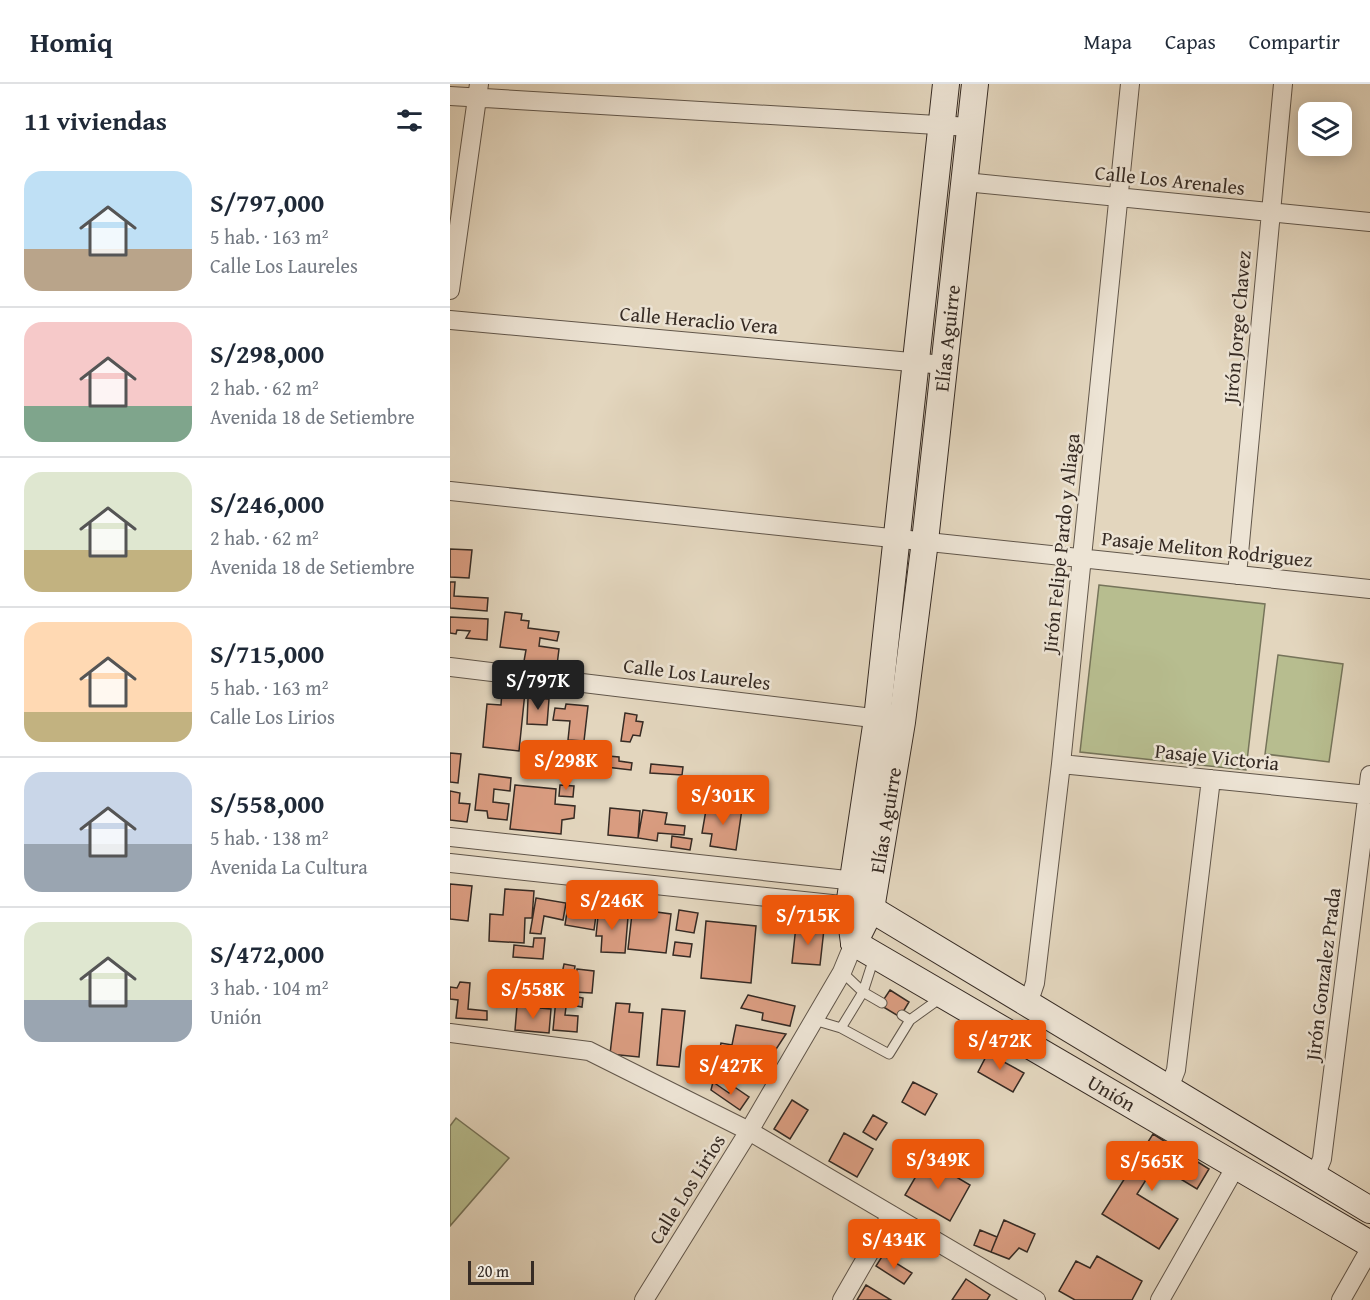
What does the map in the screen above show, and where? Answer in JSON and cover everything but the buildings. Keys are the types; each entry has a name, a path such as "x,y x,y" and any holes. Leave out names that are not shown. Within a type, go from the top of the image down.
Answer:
{"street":[{"name":"Elías Aguirre","path":"865,949 862,895 877,719 946,84"},
{"name":"Elías Aguirre","path":"862,895 902,722 925,541 975,84"},
{"name":"Jirón Felipe Pardo y Aliaga","path":"1028,1004 1035,983 1061,764 1130,84"},
{"name":"Jirón Jorge Chavez","path":"1237,575 1283,84"},
{"path":"450,290 478,90"},
{"path":"450,96 478,90 942,127 970,127"},
{"name":"Calle Los Arenales","path":"965,182 1370,222"},
{"name":"Calle Heraclio Vera","path":"450,320 944,365"},
{"name":"Pasaje Meliton Rodriguez","path":"450,491 1370,589"},
{"name":"Calle Los Laureles","path":"450,667 902,722"},
{"name":"Pasaje Victoria","path":"1061,764 1368,795"},
{"name":"Jirón Gonzalez Prada","path":"1315,1176 1322,1159 1366,851 1370,775"},
{"path":"1169,1088 1176,1070 1210,779"},
{"path":"450,837 862,895"},
{"path":"450,863 862,895"},
{"name":"Unión","path":"862,895 1028,1004 1370,1210"},
{"name":"Unión","path":"865,949 1370,1244"},
{"name":"Calle Los Lirios","path":"644,1300 749,1131 842,972 865,949"},
{"path":"450,1033 589,1051 749,1131 1024,1297"},
{"path":"1160,1300 1236,1166"},
{"path":"842,1300 891,1215"},
{"path":"1341,1300 1370,1249"}],"lane":[{"path":"841,1028 863,992 865,949"},
{"path":"842,972 863,992 882,1003"},
{"path":"814,1020 841,1028 890,1054 906,1017 944,995"}],"green space":[{"path":"1099,585 1265,604 1246,770 1080,752"},
{"path":"1278,655 1343,664 1329,762 1265,754"},
{"path":"456,1118 509,1158 450,1226 450,1126"}]}
